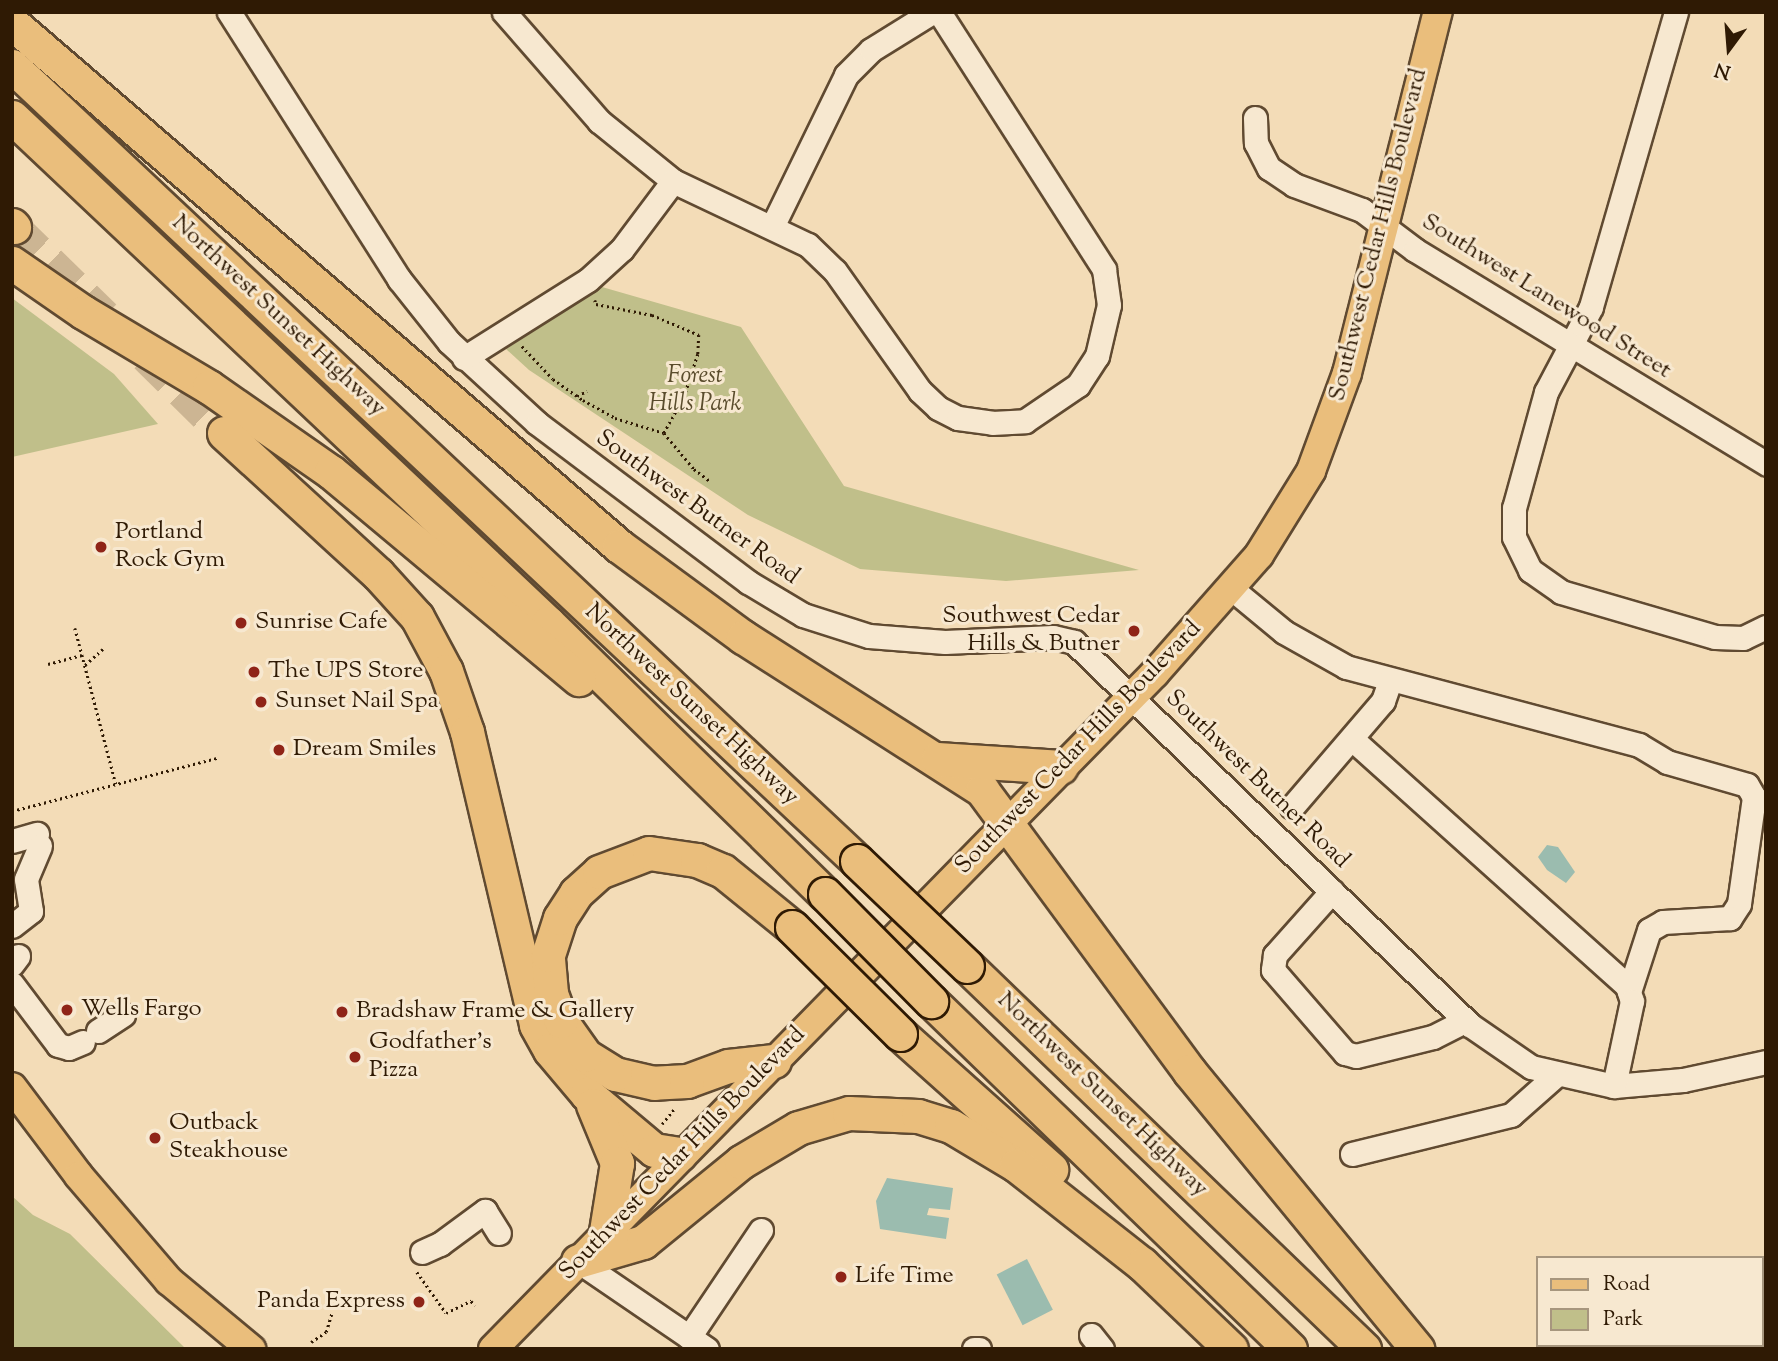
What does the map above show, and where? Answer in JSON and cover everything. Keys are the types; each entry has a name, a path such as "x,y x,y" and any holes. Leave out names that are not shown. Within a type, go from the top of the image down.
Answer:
{"highway":[{"path":"12,23 619,546 753,644 982,790 1189,1071 1417,1349"},
{"name":"Northwest Sunset Highway","path":"12,66 857,861 1364,1349"},
{"name":"Northwest Sunset Highway","path":"12,117 548,623 633,710 1290,1349"},
{"path":"12,263 83,312 209,387 331,472 564,670 633,710"},
{"path":"225,433 378,574 423,629 446,671 467,732 536,1026 587,1094 611,1140 617,1163 606,1231"},
{"path":"933,758 1061,767"},
{"path":"774,1061 728,1066 687,1081 654,1083 615,1074 585,1055 561,1021 551,993 548,955 559,918 576,893 599,872 649,853 686,857 723,871 792,927 900,1034 1107,1219 1142,1264"},
{"path":"587,1094 654,1150 680,1154"},
{"path":"578,1261 643,1242 741,1162 798,1128 849,1113 887,1112 918,1116 980,1141 1142,1264 1231,1349"}],"main road":[{"name":"Southwest Cedar Hills Boulevard","path":"496,1347 1006,820 1133,695 1232,589 1273,534 1311,471 1347,373 1438,12"},
{"path":"12,1087 86,1184 169,1281 251,1349"}],"street":[{"name":"Southwest Butner Road","path":"229,12 399,279 464,358 537,423 692,541 803,615 869,636 911,641 1068,639 1133,695 1465,1021 1492,1044 1555,1076 1614,1086 1683,1080 1766,1062"},
{"path":"504,12 599,121 673,181 808,245 835,271 920,391 937,408 958,418 992,423 1025,421 1054,405 1077,385 1097,356 1105,333 1109,305 1104,269 939,12"},
{"path":"772,227 846,75 870,50 932,12"},
{"path":"1675,12 1591,307 1546,392 1514,508 1514,537 1530,569 1560,592 1715,637 1742,638 1766,626"},
{"name":"Southwest Lanewood Street","path":"1255,118 1256,143 1269,167 1294,185 1362,210 1382,226 1570,344 1762,453"},
{"path":"464,358 597,272 629,241 673,181"},
{"path":"1232,589 1304,645 1346,667 1391,681 1548,718 1639,745 1667,762 1747,785 1754,797 1739,904 1730,918 1663,922 1650,930 1629,992"},
{"path":"1292,807 1383,701 1391,681"},
{"path":"1352,738 1628,986 1632,1001 1614,1086"},
{"path":"12,841 38,840 26,878 29,917 12,926"},
{"path":"1332,891 1275,955 1273,970 1345,1054 1356,1056 1433,1037 1465,1021"},
{"path":"12,984 58,1045 69,1048 123,1015"},
{"path":"1352,1154 1511,1115 1555,1076"},
{"path":"419,1261 485,1211 499,1233"},
{"path":"578,1261 698,1343 761,1230"}],"path":[{"path":"596,304 653,315 699,335 698,354 684,398 664,433"},
{"path":"509,329 542,369 577,396 615,418 664,433 694,469 710,481"},
{"path":"577,396 587,391"},
{"path":"75,628 116,784"},
{"path":"85,665 103,649"},
{"path":"48,664 82,655"},
{"path":"12,811 217,758"},
{"path":"654,1134 680,1102"},
{"path":"419,1261 446,1313 471,1301 475,1305"},
{"path":"311,1342 326,1332 332,1312"}],"green space":[{"name":"Forest Hills Park","path":"602,287 741,327 844,486 1139,570 1006,581 860,569 748,515 529,370 506,349"},
{"path":"12,298 114,374 158,424 12,457"},
{"path":"12,1196 33,1215 70,1234 186,1349 12,1349"}],"shaded area":[{"path":"1547,845 1558,847 1575,872 1566,883 1547,870 1538,857"},
{"path":"887,1178 953,1188 950,1210 929,1208 927,1215 949,1218 946,1239 880,1229 876,1201"},
{"path":"1027,1259 1053,1310 1023,1325 997,1274"}],"tunnel":[{"path":"14,227 105,316"},
{"path":"146,356 224,433"}],"place":[{"name":"Portland Rock Gym","path":"101,547"},
{"name":"Sunrise Cafe","path":"241,623"},
{"name":"Southwest Cedar Hills & Butner","path":"1134,631"},
{"name":"The UPS Store","path":"254,672"},
{"name":"Sunset Nail Spa","path":"261,702"},
{"name":"Dream Smiles","path":"279,750"},
{"name":"Wells Fargo","path":"67,1010"},
{"name":"Bradshaw Frame & Gallery","path":"342,1012"},
{"name":"Godfather's Pizza","path":"355,1057"},
{"name":"Outback Steakhouse","path":"155,1138"},
{"name":"Life Time","path":"841,1277"},
{"name":"Panda Express","path":"419,1302"}]}
